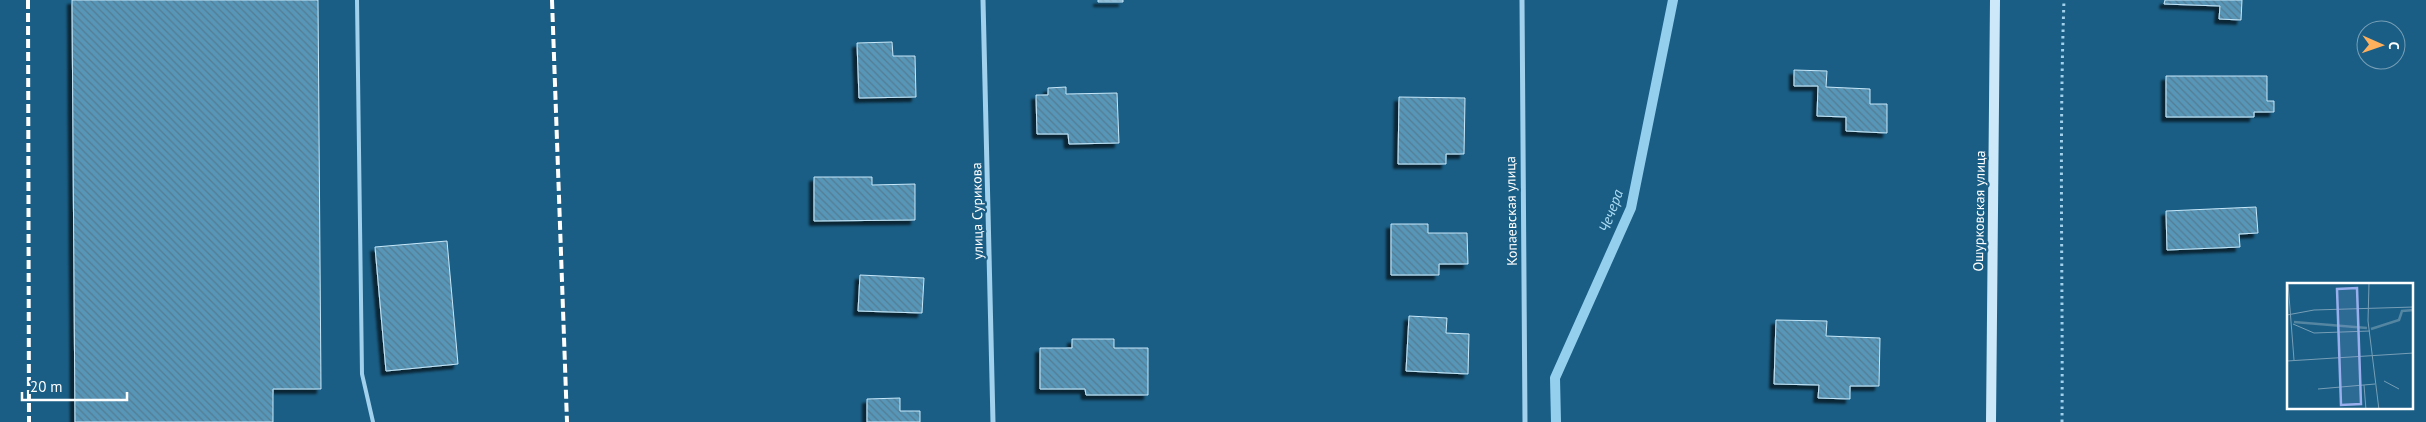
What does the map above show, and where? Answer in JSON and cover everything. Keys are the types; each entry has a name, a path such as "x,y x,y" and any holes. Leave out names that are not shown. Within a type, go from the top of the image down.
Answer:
{"street":[{"name":"улица Сурикова","path":"983,0 993,422"},
{"name":"Копаевская улица","path":"1522,0 1525,422"},
{"name":"Ошурковская улица","path":"1991,422 1995,0"}],"lane":[{"path":"357,0 362,374 373,422"}],"path":[{"path":"2062,422 2063,295 2060,107 2064,0"}],"building":[{"path":"72,0 318,0 321,389 273,389 273,422 75,422"},
{"path":"1098,0 1123,0 1123,2 1098,2"},
{"path":"2165,0 2242,0 2241,20 2219,19 2220,6 2164,4"},
{"path":"892,42 893,56 915,56 916,97 859,98 857,43"},
{"path":"1794,70 1827,71 1826,87 1870,89 1870,104 1887,104 1887,133 1846,131 1846,117 1817,116 1818,86 1794,86"},
{"path":"2166,76 2267,76 2267,101 2274,101 2274,112 2254,112 2254,117 2166,117"},
{"path":"1066,87 1066,94 1117,93 1119,143 1069,144 1068,134 1037,134 1036,95 1048,95 1048,88"},
{"path":"1399,97 1465,98 1464,154 1446,154 1446,164 1398,164"},
{"path":"814,177 872,177 872,185 915,184 915,220 814,221"},
{"path":"2256,207 2258,233 2239,234 2240,247 2167,250 2166,211"},
{"path":"1391,224 1428,224 1428,233 1467,233 1468,264 1439,264 1439,275 1391,275"},
{"path":"447,241 458,364 386,371 375,247"},
{"path":"860,275 924,278 922,313 858,311"},
{"path":"1409,316 1447,318 1446,333 1469,334 1468,374 1406,371"},
{"path":"1776,320 1827,321 1826,336 1880,338 1879,386 1850,386 1850,399 1818,398 1819,385 1774,384"},
{"path":"1072,339 1114,339 1114,348 1148,348 1148,395 1086,395 1085,389 1040,389 1040,348 1072,348"},
{"path":"900,398 900,411 920,411 920,422 867,422 867,399"}],"waterway":[{"name":"Чечера","path":"1556,422 1555,378 1631,208 1673,0"}],"railway":[{"path":"28,0 29,422"},
{"path":"552,0 567,422"}]}
